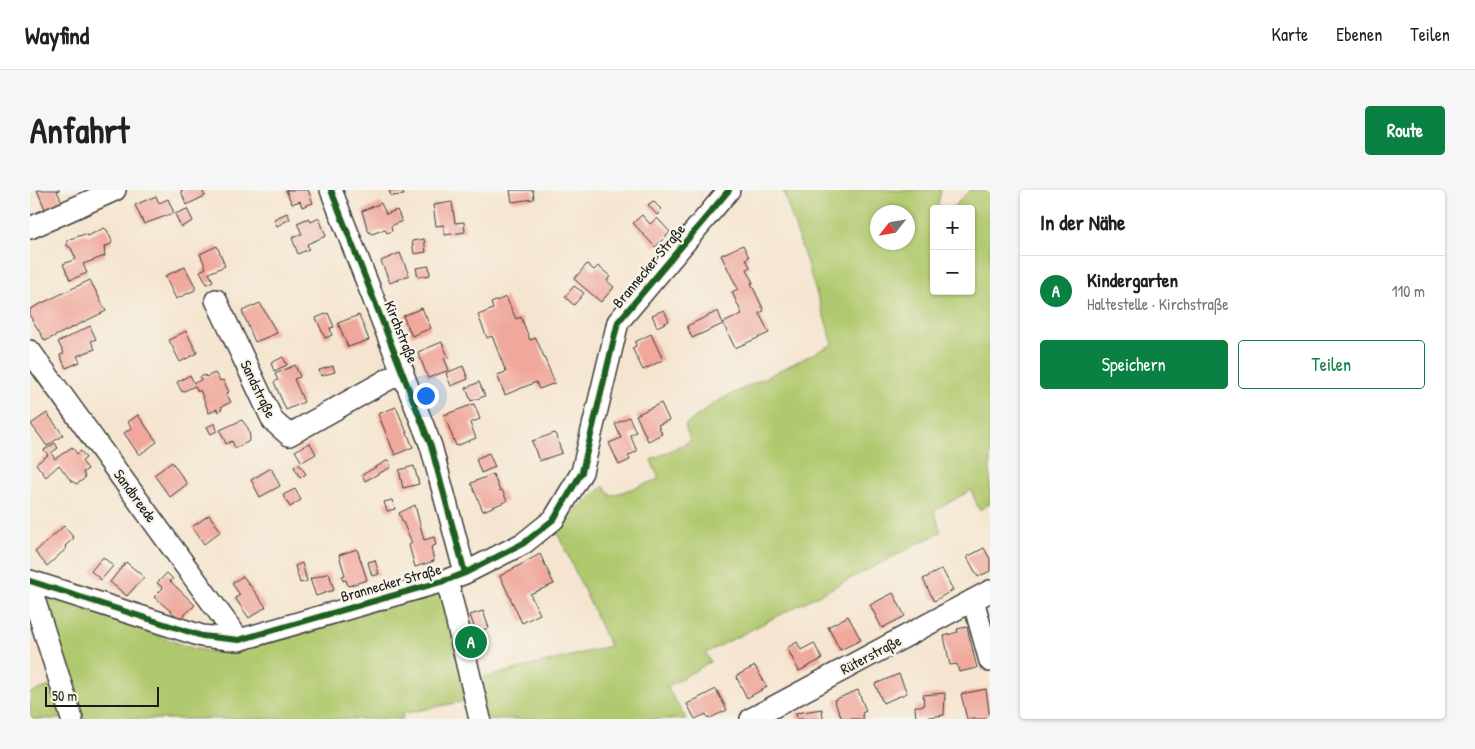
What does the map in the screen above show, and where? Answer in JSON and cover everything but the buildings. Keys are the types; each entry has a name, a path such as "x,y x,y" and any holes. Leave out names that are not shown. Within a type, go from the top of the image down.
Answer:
{"street":[{"path":"30,228 115,190"},
{"name":"Kirchstraße","path":"330,190 403,370 431,446 480,719"},
{"name":"Brannecker Straße","path":"32,581 202,636 239,640 456,577 524,543 554,519 582,472 618,322 729,190"},
{"name":"Sandstraße","path":"216,300 273,421 289,435 403,370"},
{"name":"Sandbreede","path":"30,351 239,640"},
{"path":"32,581 34,599 72,719"},
{"path":"982,595 990,661"},
{"name":"Rüterstraße","path":"751,719 982,595"}],"green space":[{"path":"783,190 941,190 938,205 930,205 930,295 975,295 975,205 955,205 970,190 990,190 990,504 979,510 971,490 934,511 941,532 706,653 710,662 667,687 686,719 479,719 474,699 402,714 403,719 81,719 44,603 49,595 188,647 216,653 248,648 438,591 445,597 467,682 610,646 555,528 604,486 611,496 659,479 651,460 690,441 685,425 716,402 833,344"},
{"path":"53,685 64,719 30,719 30,693"}],"cycle path":[{"path":"331,190 431,446 465,573"},
{"path":"30,581 202,636 239,640 447,580 524,543 554,519 582,472 618,322 729,190"}],"place":[{"name":"Kindergarten","path":"471,642"}]}
